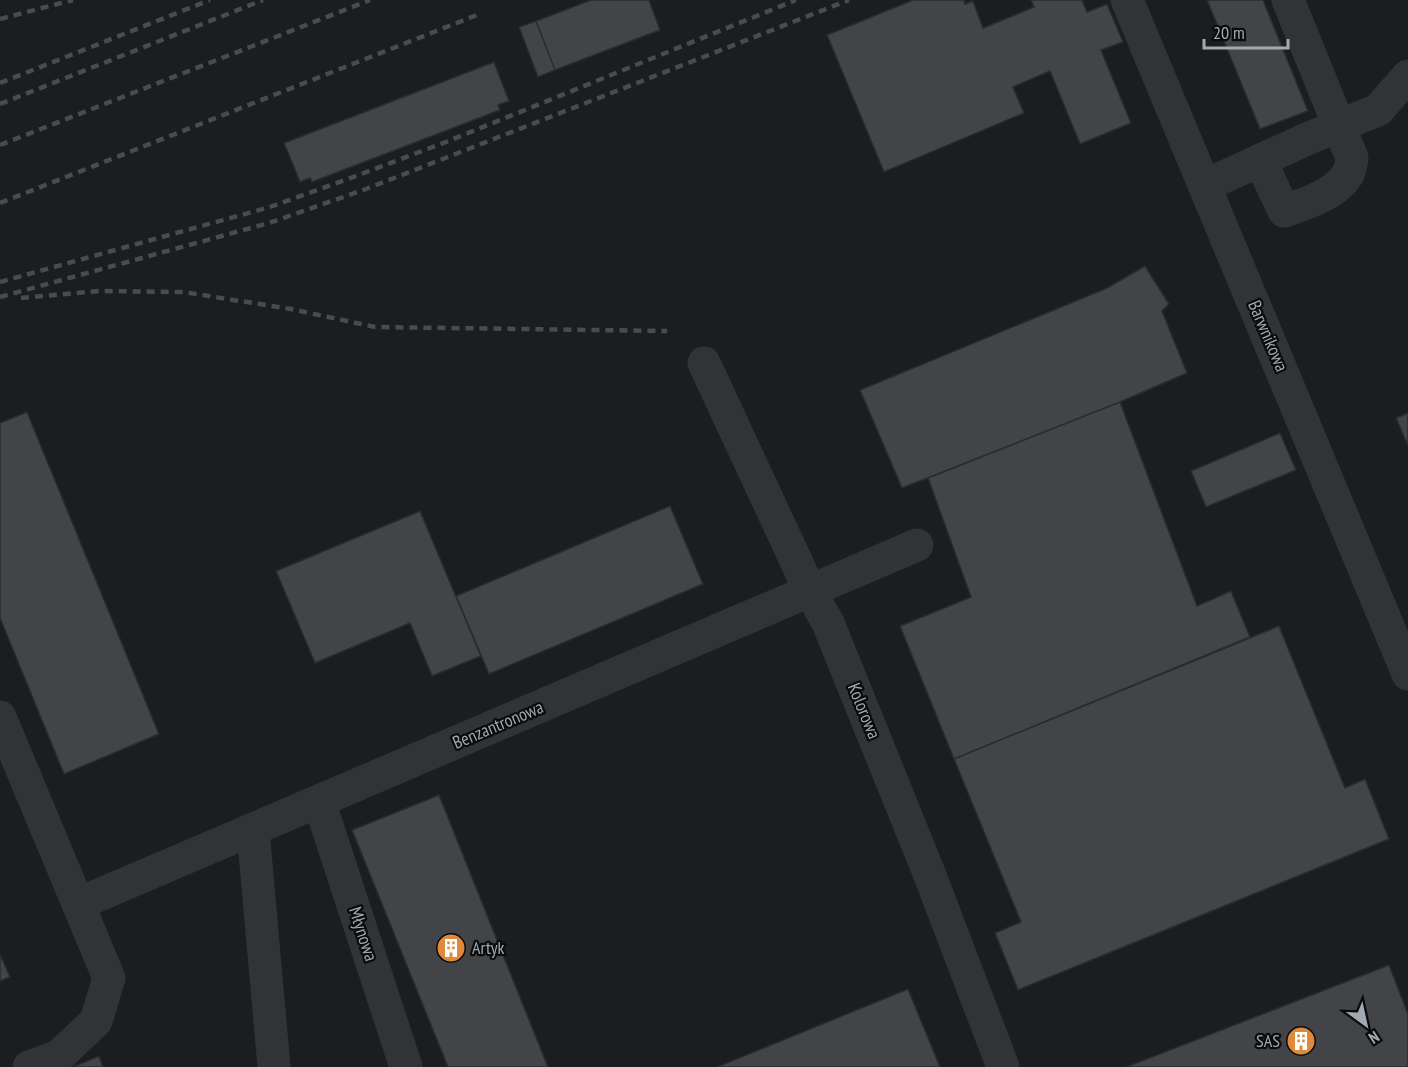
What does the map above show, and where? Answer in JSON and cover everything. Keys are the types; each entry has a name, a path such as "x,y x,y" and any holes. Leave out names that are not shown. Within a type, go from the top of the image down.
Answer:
{"street":[{"name":"Barwnikowa","path":"1127,0 1408,674"},
{"path":"1260,160 1284,211 1318,198 1336,187 1349,173 1352,158 1288,0"},
{"path":"1378,110 1408,76"},
{"path":"1206,185 1408,98"},
{"name":"Kolorowa","path":"704,363 810,591 833,633 929,873 1003,1067"},
{"name":"Benzantronowa","path":"78,904 917,545"},
{"path":"0,717 109,978 96,1021 59,1056 29,1067"},
{"name":"Młynowa","path":"319,801 406,1067"},
{"path":"253,830 274,1067"}],"shaded area":[{"path":"0,0 1408,0 1408,1067 0,1067"}],"building":[{"path":"591,0 649,0 660,30 555,70 536,21"},
{"path":"913,0 964,0 965,4 973,1 983,28 1034,7 1031,0 1082,0 1087,12 1107,4 1123,42 1101,50 1131,123 1080,144 1050,71 1013,87 1024,113 884,172 827,35"},
{"path":"1207,0 1263,0 1308,111 1260,129"},
{"path":"536,21 555,70 538,77 519,27"},
{"path":"494,62 509,101 498,105 500,110 312,182 310,178 300,182 284,143"},
{"path":"1145,266 1169,304 1162,311 1187,373 1120,402 902,488 860,390 1107,288"},
{"path":"1120,402 1197,606 1231,591 1250,637 954,759 900,626 971,597 928,478"},
{"path":"27,412 159,734 64,774 0,618 0,423"},
{"path":"1408,413 1408,446 1396,418"},
{"path":"1280,433 1296,470 1206,507 1191,471"},
{"path":"670,506 703,584 489,674 456,596"},
{"path":"420,511 481,656 432,676 410,623 315,663 276,571"},
{"path":"1279,626 1345,788 1365,779 1389,839 1018,990 995,933 1021,922 954,759"},
{"name":"Artyk","path":"439,795 548,1067 448,1067 352,830"},
{"path":"0,954 10,977 0,981"},
{"name":"SAS","path":"1389,965 1408,1014 1408,1067 1126,1067"},
{"path":"908,989 940,1067 717,1067"},
{"path":"99,1056 103,1067 73,1067"}],"railway":[{"path":"0,19 73,0"},
{"path":"0,83 210,0"},
{"path":"0,104 263,0"},
{"path":"0,145 370,0"},
{"path":"0,282 270,207 446,142 796,0"},
{"path":"0,297 269,223 366,189 849,0"},
{"path":"0,203 477,15"},
{"path":"21,298 100,291 183,292 291,309 375,327 667,331"}],"place":[{"name":"Artyk","path":"451,948"},
{"name":"SAS","path":"1301,1041"}]}
